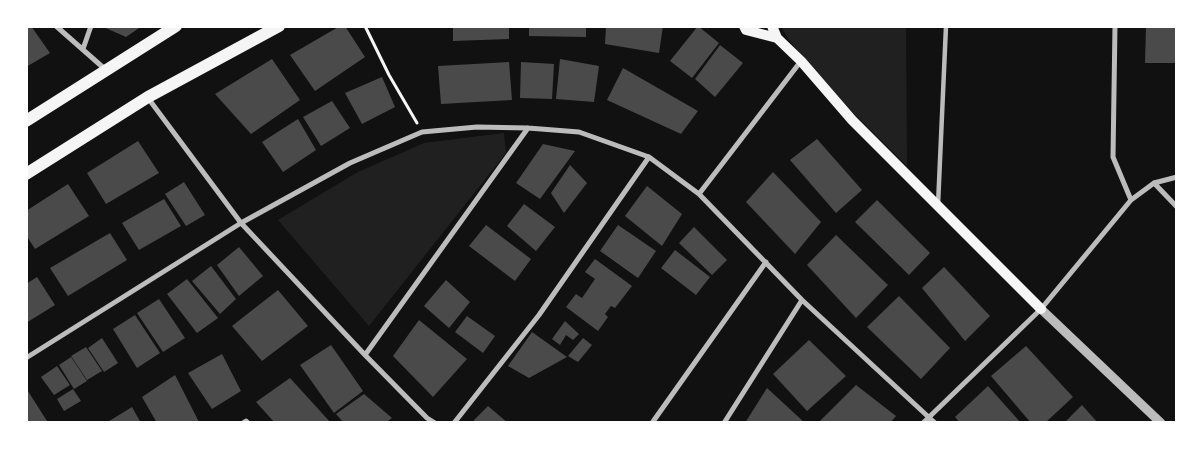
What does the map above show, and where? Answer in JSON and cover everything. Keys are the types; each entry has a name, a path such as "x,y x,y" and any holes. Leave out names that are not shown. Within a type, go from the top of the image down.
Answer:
{"main road":[{"path":"26,121 176,26"},
{"path":"26,174 148,97 279,26"},
{"path":"772,26 777,38 801,61 852,120 1041,309"},
{"path":"742,28 777,38"}],"street":[{"path":"56,26 106,70"},
{"path":"82,50 91,26"},
{"path":"938,205 946,26"},
{"path":"1115,26 1113,157 1131,200"},
{"path":"699,194 801,61"},
{"path":"148,97 241,223 427,418 435,423"},
{"path":"26,358 241,223 350,163 422,132 477,127 528,128 579,132 649,157 699,194 802,300 935,423"},
{"path":"366,355 528,128"},
{"path":"454,423 540,315 649,157"},
{"path":"923,423 1041,309 1131,200 1154,184 1177,177"},
{"path":"1154,184 1177,207"},
{"path":"652,423 766,262"},
{"path":"724,423 802,300"},
{"path":"1041,309 1162,423"},
{"path":"422,423 427,418"}],"path":[{"path":"366,26 389,75 422,132"}],"shaded area":[{"path":"781,26 906,26 907,166 824,84 789,40"},
{"path":"504,133 506,153 369,326 278,220 358,172 424,143"}],"building":[{"path":"26,26 31,26 50,53 26,67"},
{"path":"101,26 142,26 126,37"},
{"path":"340,26 345,26 365,57 315,91 290,55"},
{"path":"453,26 509,26 509,39 453,41"},
{"path":"529,26 586,26 586,37 529,36"},
{"path":"606,26 663,26 659,53 605,44"},
{"path":"698,26 719,43 692,78 670,61"},
{"path":"1146,26 1177,26 1177,63 1145,63"},
{"path":"720,45 743,63 715,97 695,79"},
{"path":"272,59 300,100 251,134 215,94"},
{"path":"560,59 599,66 594,102 556,99"},
{"path":"509,62 512,100 441,104 438,66"},
{"path":"521,62 554,64 552,99 520,98"},
{"path":"623,68 698,111 681,134 607,100"},
{"path":"382,77 395,107 362,124 345,93"},
{"path":"332,101 350,128 321,146 303,117"},
{"path":"298,119 316,150 283,172 262,142"},
{"path":"817,139 862,190 836,213 790,160"},
{"path":"138,141 159,173 106,204 87,173"},
{"path":"543,144 575,151 540,199 516,183"},
{"path":"570,165 587,183 564,213 551,193"},
{"path":"773,172 821,222 795,254 746,202"},
{"path":"184,182 205,215 186,226 165,194"},
{"path":"68,184 89,216 35,249 26,235 26,211"},
{"path":"647,186 682,214 662,246 625,216"},
{"path":"164,199 181,226 139,250 122,223"},
{"path":"877,200 930,253 909,275 855,222"},
{"path":"524,204 555,227 536,251 507,226"},
{"path":"486,225 531,259 515,281 469,246"},
{"path":"618,225 656,251 638,278 600,251"},
{"path":"694,227 727,260 712,275 679,243"},
{"path":"110,233 127,260 68,296 50,268"},
{"path":"836,235 888,285 856,318 807,265"},
{"path":"239,247 263,276 239,296 217,265"},
{"path":"675,250 710,277 696,295 661,268"},
{"path":"595,259 632,286 615,308 611,306 605,314 608,317 598,331 566,307 576,294 582,298 595,279 585,272"},
{"path":"211,266 236,299 220,314 192,281"},
{"path":"944,267 990,316 965,341 922,288"},
{"path":"37,277 55,305 26,323 26,284"},
{"path":"187,279 218,318 197,333 167,294"},
{"path":"446,280 470,302 449,328 424,306"},
{"path":"278,290 308,326 262,361 232,326"},
{"path":"899,296 950,348 921,379 867,327"},
{"path":"159,299 185,338 163,352 137,313"},
{"path":"135,315 160,353 137,368 113,329"},
{"path":"467,316 495,336 483,353 455,332"},
{"path":"419,320 467,359 433,397 393,356"},
{"path":"565,321 579,334 573,340 566,335 560,345 552,339"},
{"path":"532,332 567,357 529,378 508,366"},
{"path":"102,338 118,363 104,372 88,348"},
{"path":"583,338 592,345 578,362 568,356"},
{"path":"809,340 846,376 807,411 773,374"},
{"path":"331,345 363,391 334,413 300,365"},
{"path":"1026,346 1073,397 1045,423 1031,423 991,376"},
{"path":"86,347 102,371 87,380 71,356"},
{"path":"222,354 241,391 212,409 188,373"},
{"path":"71,357 87,381 74,389 59,365"},
{"path":"57,366 70,385 54,395 41,377"},
{"path":"175,375 198,423 157,423 142,397"},
{"path":"290,378 331,423 275,423 256,402"},
{"path":"856,385 896,416 890,423 818,423"},
{"path":"988,386 1021,423 960,423 955,417"},
{"path":"26,388 47,421 44,423 26,423"},
{"path":"767,388 805,423 745,423"},
{"path":"73,389 81,401 64,411 57,399"},
{"path":"364,394 392,418 385,423 344,423 336,414"},
{"path":"1082,405 1098,423 1064,423"},
{"path":"488,406 508,423 474,423 474,420"},
{"path":"132,407 141,423 106,423"}]}
